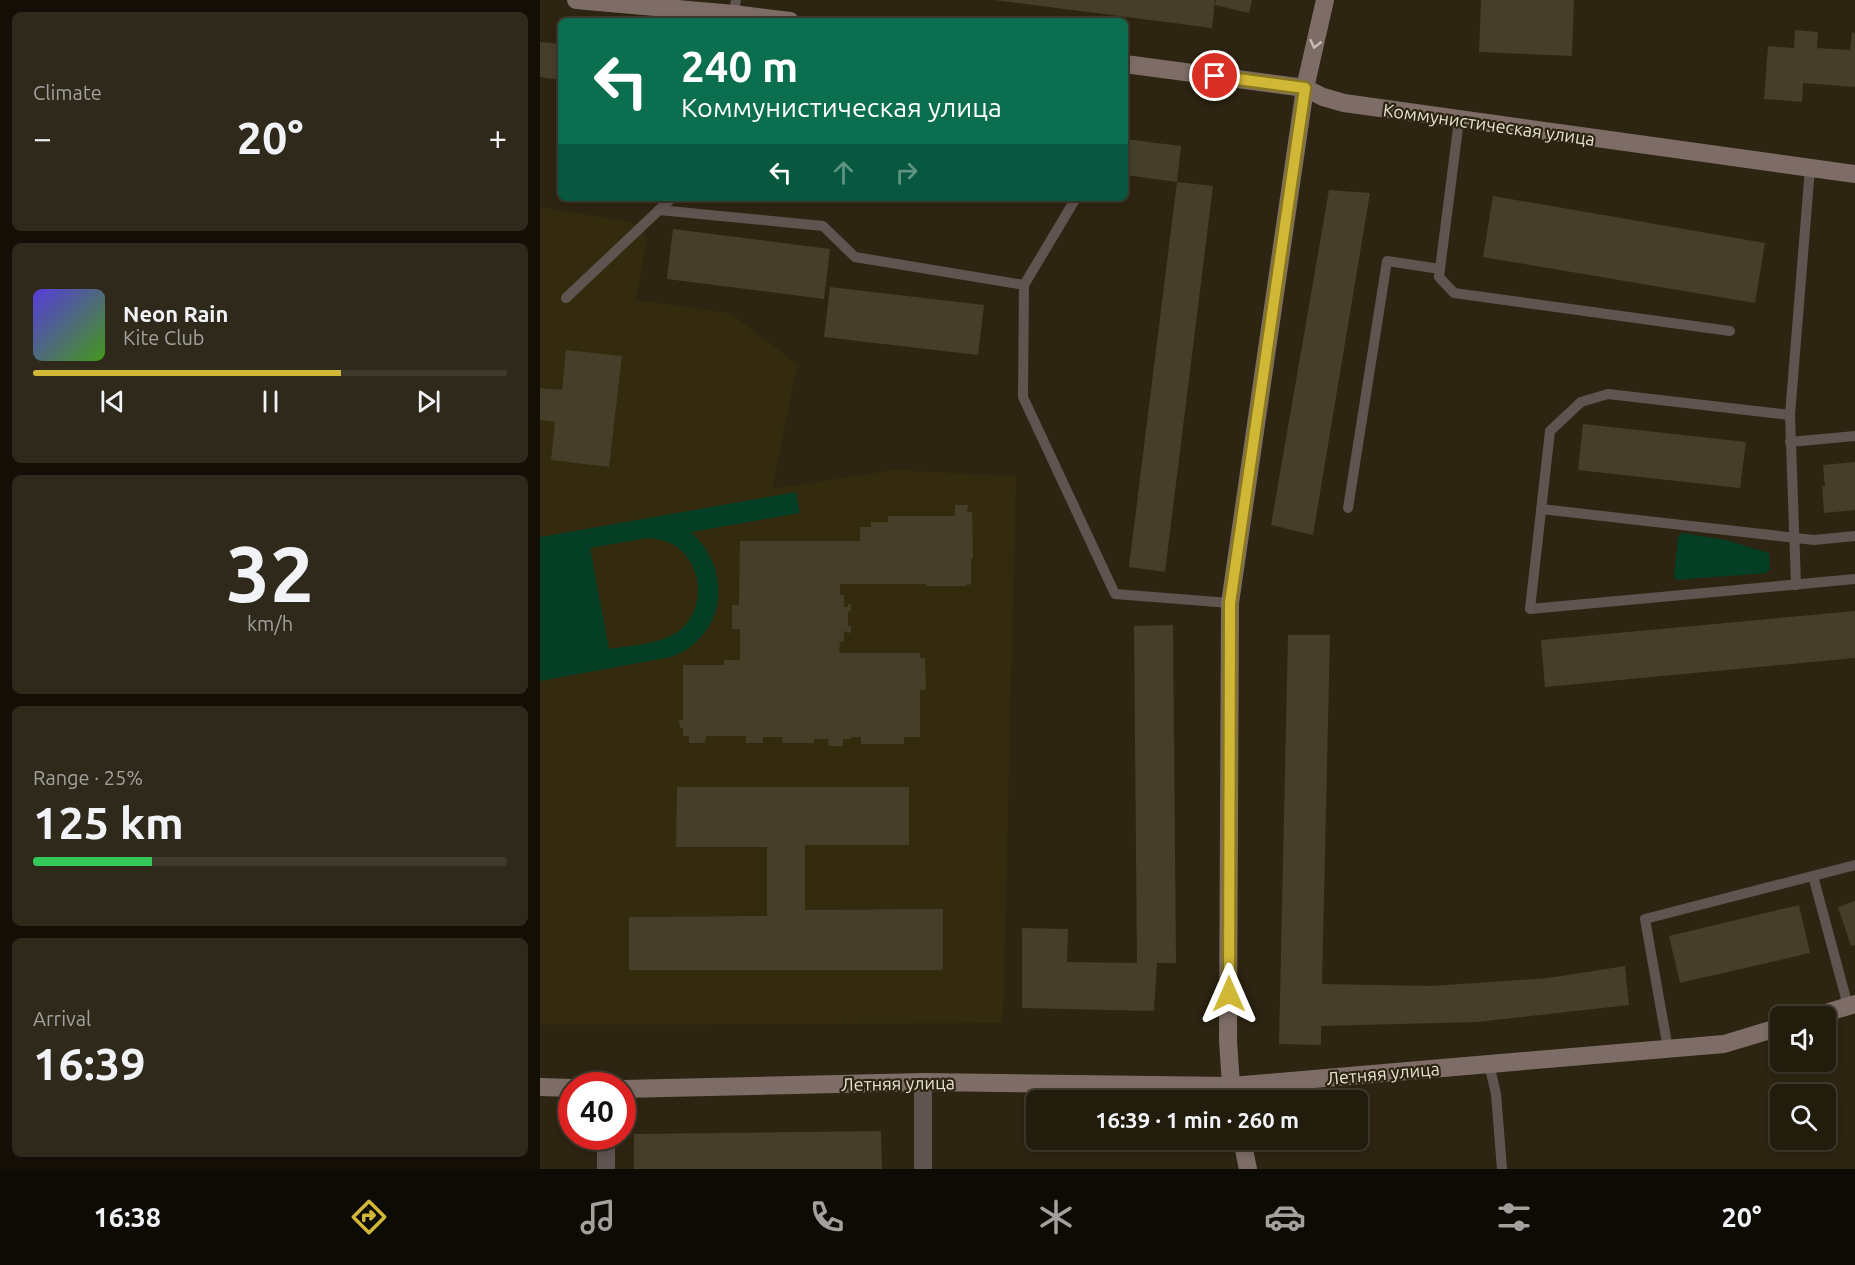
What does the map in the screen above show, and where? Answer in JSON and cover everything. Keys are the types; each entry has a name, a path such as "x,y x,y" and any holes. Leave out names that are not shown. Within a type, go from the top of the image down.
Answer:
{"street":[{"path":"576,0 734,12 771,18"},
{"path":"1233,1090 1228,1040 1230,603 1305,88 1325,0"},
{"name":"Коммунистическая улица","path":"1128,64 1305,88 1323,97 1344,103 1855,174"},
{"path":"1836,1010 1851,1005"},
{"name":"Летняя улица","path":"1259,1090 1489,1064 1724,1044 1770,1030"},
{"path":"923,1082 923,1169"},
{"name":"Летняя улица","path":"636,1089 923,1082 1148,1090"},
{"path":"540,1087 558,1088"},
{"path":"606,1150 606,1169"},
{"path":"1244,1150 1248,1169"}],"lane":[{"path":"1459,120 1439,277 1454,293 1730,331"},
{"path":"1796,585 1790,415 1810,168"},
{"path":"566,298 669,201"},
{"path":"1074,201 1024,285 1023,397 1115,594 1230,603"},
{"path":"659,210 823,226 855,257 1024,285"},
{"path":"1348,508 1387,261 1440,269"},
{"path":"1790,415 1608,394 1581,402 1550,431 1530,609 1855,579"},
{"path":"1790,442 1855,436"},
{"path":"1541,509 1814,540 1855,536"},
{"path":"1668,1049 1645,919 1855,865"},
{"path":"1813,876 1851,1005"},
{"path":"1489,1064 1496,1094 1502,1169"}],"shaded area":[{"path":"540,207 631,222 647,239 636,300 730,313 797,364 772,489 893,470 1016,476 1003,1023 540,1025"}],"green space":[{"path":"796,492 800,513 691,532 710,556 718,585 718,600 715,614 708,628 689,648 671,657 540,681 540,537","holes":["646,538 672,544 683,552 696,575 697,601 686,624 669,637 609,649 590,548"]},
{"path":"1682,533 1726,540 1769,553 1770,569 1767,573 1676,580 1674,576 1678,537"}],"building":[{"path":"994,0 1215,0 1212,28"},
{"path":"1216,0 1252,0 1249,13 1215,5"},
{"path":"1481,0 1574,0 1572,56 1479,52"},
{"path":"1795,30 1818,32 1817,48 1850,50 1852,32 1855,33 1855,87 1803,83 1802,102 1764,99 1768,46 1794,48"},
{"path":"540,42 558,44 558,80 540,77"},
{"path":"1128,139 1181,146 1177,182 1128,175"},
{"path":"1177,182 1213,186 1165,572 1129,567"},
{"path":"1329,190 1370,193 1313,535 1271,525"},
{"path":"1493,196 1765,243 1755,303 1483,257"},
{"path":"673,229 830,249 824,299 667,279"},
{"path":"830,287 984,305 978,355 824,337"},
{"path":"566,350 622,356 609,467 551,460 555,422 540,420 540,388 562,390"},
{"path":"1583,424 1746,442 1740,488 1578,470"},
{"path":"1855,462 1855,510 1824,513 1823,465"},
{"path":"955,505 968,505 967,512 972,512 971,585 840,584 840,595 844,595 844,607 851,604 851,612 848,611 848,626 851,626 851,633 844,631 844,642 840,642 839,653 920,653 920,658 925,658 926,690 920,690 920,737 904,737 904,744 861,744 861,737 851,737 851,739 843,739 843,746 828,746 829,739 814,739 814,743 783,743 782,737 763,737 763,743 746,743 746,736 706,736 705,743 689,743 689,736 683,736 683,728 680,728 679,720 683,720 683,665 724,665 724,660 740,660 740,629 732,629 732,605 739,605 740,541 860,541 860,527 871,527 871,522 888,522 888,516 955,516"},
{"path":"1855,611 1855,658 1545,687 1541,640"},
{"path":"1173,625 1176,963 1157,963 1154,1011 1022,1008 1022,928 1068,929 1067,962 1137,963 1134,626"},
{"path":"1288,635 1330,635 1322,984 1431,986 1548,978 1625,966 1629,1005 1477,1022 1321,1026 1321,1045 1279,1044"},
{"path":"677,787 909,787 909,845 805,845 805,910 943,909 943,970 629,970 629,917 767,916 767,847 676,847"},
{"path":"1855,901 1855,945 1851,946 1838,907"},
{"path":"1799,905 1810,953 1680,983 1669,936"},
{"path":"881,1131 882,1169 634,1169 636,1134"}],"route":[{"path":"1215,76 1305,88 1230,603 1229,994"}]}
